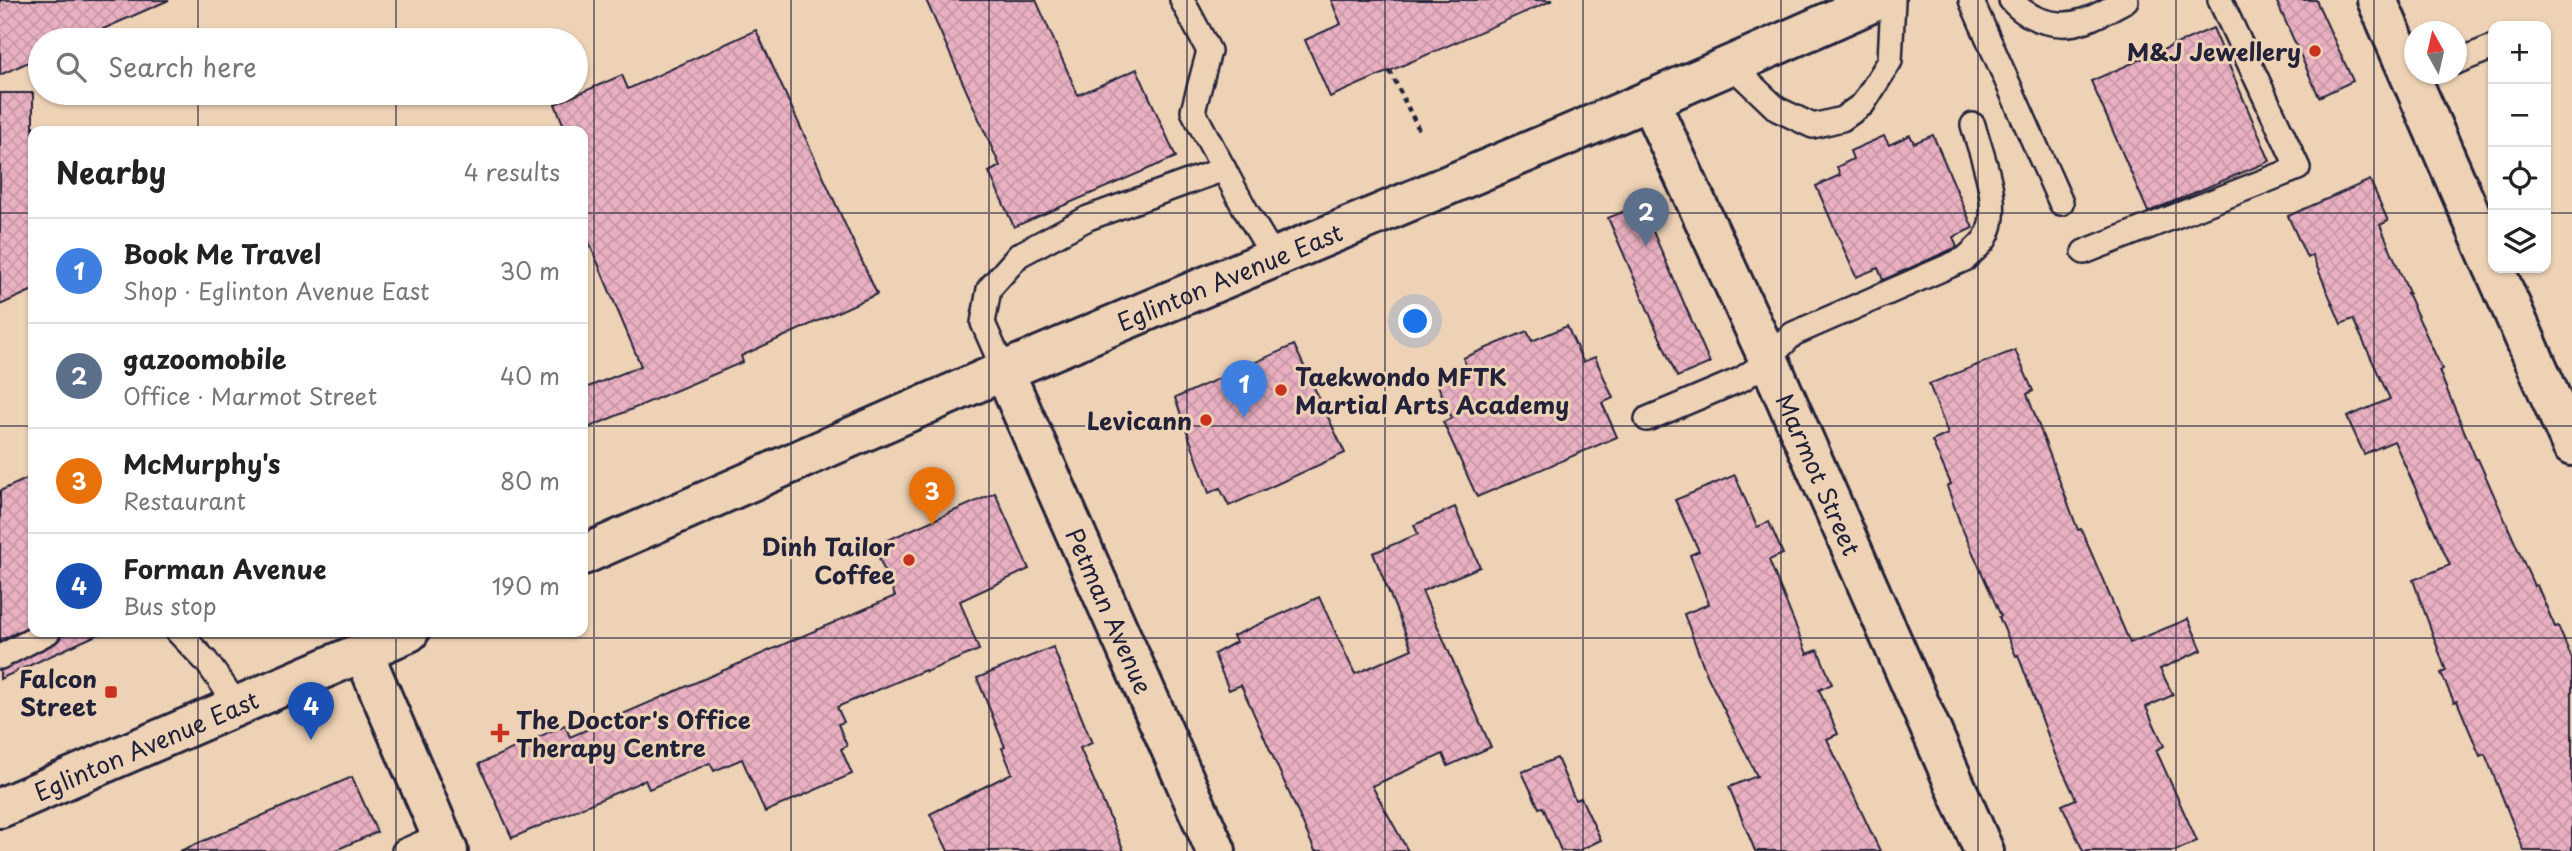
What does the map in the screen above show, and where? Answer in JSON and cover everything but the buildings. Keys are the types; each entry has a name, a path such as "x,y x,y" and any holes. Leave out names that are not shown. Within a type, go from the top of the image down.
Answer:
{"street":[{"name":"Eglinton Avenue East","path":"588,553 1004,371 1732,66 1834,9 1878,0"},
{"path":"2377,0 2404,48"},
{"path":"2423,84 2488,252"},
{"name":"Marmot Street","path":"1649,100 1768,358 1984,851"},
{"path":"2497,273 2572,446"},
{"name":"Petman Avenue","path":"1004,371 1216,851"},
{"name":"Eglinton Avenue East","path":"0,808 398,637"},
{"path":"363,652 444,843"}],"lane":[{"path":"1182,0 1209,51 1194,111 1275,259"},
{"path":"1732,66 1777,109 1813,126 1842,119 1863,104 1890,61 1893,0"},
{"path":"1971,0 2061,203"},
{"path":"2011,0 2017,8 2044,24 2084,21 2126,0"},
{"path":"2084,252 2298,168 2220,0"},
{"path":"2467,58 2488,49"},
{"path":"1647,419 1742,379 1762,365 1793,334 1965,259 1984,240 1990,226 1992,190 1973,125"},
{"path":"1004,371 983,323 989,289 1019,255 1088,218 1224,169"},
{"path":"0,657 38,637"},
{"path":"183,637 206,661 238,706"},
{"path":"404,851 444,843"}],"path":[{"path":"1390,71 1420,132"}],"place":[{"name":"M&J Jewellery","path":"2315,51"},
{"name":"gazoomobile","path":"1646,246"},
{"name":"Taekwondo MFTK Martial Arts Academy","path":"1281,390"},
{"name":"Book Me Travel","path":"1244,418"},
{"name":"Levicann","path":"1206,420"},
{"name":"McMurphy's","path":"932,525"},
{"name":"Dinh Tailor Coffee","path":"909,560"},
{"name":"Falcon Street","path":"111,692"},
{"name":"The Doctor's Office Therapy Centre","path":"500,733"},
{"name":"Forman Avenue","path":"311,740"}]}
